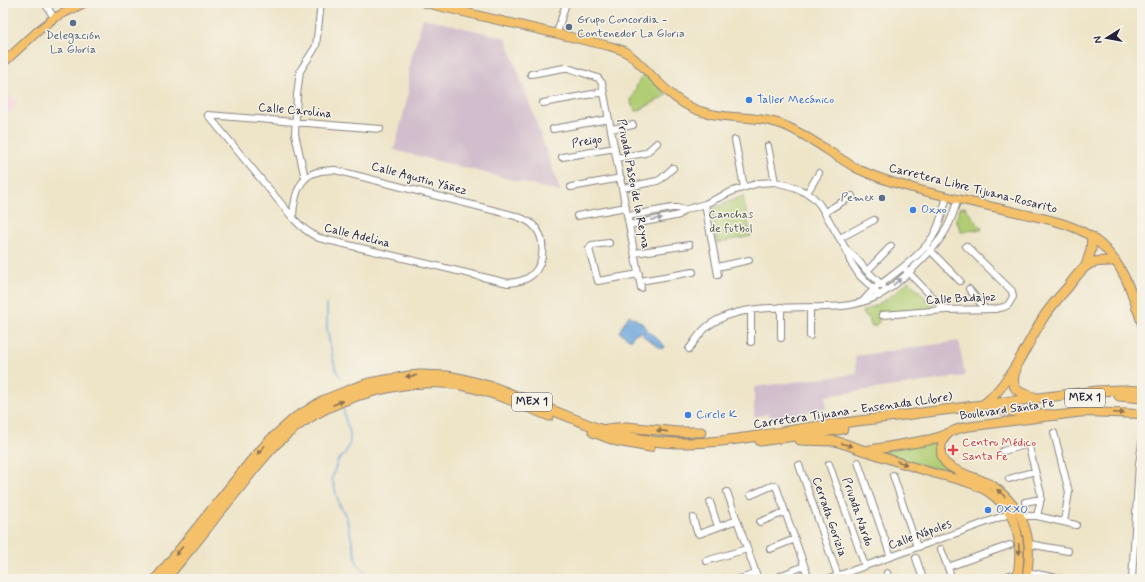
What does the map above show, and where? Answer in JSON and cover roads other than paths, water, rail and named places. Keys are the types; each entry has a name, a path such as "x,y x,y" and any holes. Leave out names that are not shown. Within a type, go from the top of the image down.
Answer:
{"highway":[{"path":"983,405 998,390 1020,358 1046,314 1086,266 1091,250 1092,237"},
{"path":"1086,266 1101,261 1115,261"},
{"path":"1136,307 1142,316"},
{"path":"1020,358 1013,377 1016,390 1024,394 1040,398"},
{"name":"Carretera Tijuana - Ensenada (Libre)","path":"156,579 251,460 270,440 296,417 324,400 369,383 409,376 447,376 496,388 602,430 644,440 699,443 825,425 1097,391 1142,391"},
{"name":"Carretera Tijuana - Ensenada (Libre)","path":"166,579 258,465 286,435 314,414 336,403 353,396 385,388 428,383 461,385 487,392 607,438 631,444 677,449 700,449 820,432 1091,398 1120,396 1142,398"},
{"path":"994,410 1056,415"},
{"path":"602,430 627,427 677,432 701,432"},
{"path":"779,439 835,442 865,451 929,440 949,433"}],"main road":[{"path":"3,63 54,18 84,3"},
{"name":"Carretera Libre Tijuana-Rosarito","path":"425,3 557,33 622,50 630,55 677,99 696,110 715,115 779,123 801,134 873,176 918,189 1070,226 1099,242 1115,261 1123,273 1142,324"},
{"name":"Boulevard Santa Fe","path":"1026,575 1029,544 1026,528 1016,513 996,498 976,486 972,480 947,465 942,460 941,445 943,440 949,433 966,427 1044,418 1056,415 1084,412 1142,414"},
{"name":"Boulevard Santa Fe","path":"865,451 912,467 972,480"},
{"name":"Boulevard Santa Fe","path":"1014,577 1020,562 1016,513"}],"street":[{"path":"45,3 54,18"},
{"path":"293,218 295,200 305,178 295,134 299,77 300,71 316,46 321,3"},
{"path":"557,33 566,3"},
{"name":"Privada Paseo de la Reyna","path":"531,74 568,68 598,78 602,83 642,288"},
{"path":"544,103 604,92"},
{"name":"Calle Carolina","path":"208,114 380,129"},
{"name":"Calle Adelina","path":"208,114 293,218 303,229 319,238 501,282 513,283 532,275 541,258"},
{"path":"554,129 609,119"},
{"path":"612,129 633,125"},
{"path":"734,140 744,187"},
{"path":"617,158 645,153 657,143"},
{"path":"768,146 775,182"},
{"name":"Preigo","path":"562,157 615,148"},
{"path":"623,188 657,181 673,168"},
{"name":"Calle Agustin Yáñez","path":"305,178 321,171 336,170 525,219 531,223 541,238 543,247 541,258"},
{"path":"807,193 819,173"},
{"path":"571,187 621,178"},
{"path":"629,225 679,215 684,210 705,204 744,187 759,183 775,182 794,187 814,198 825,212 847,251 850,261 860,276 879,296"},
{"path":"825,212 852,196"},
{"path":"863,301 874,289 903,267 923,249 933,237 938,227 947,196"},
{"path":"689,349 701,332 714,321 736,313 781,307 851,305 879,296 908,272 939,240 945,232 958,199"},
{"path":"705,204 718,275"},
{"path":"576,216 626,207"},
{"path":"628,216 672,208 684,210"},
{"path":"840,238 874,220"},
{"path":"933,237 939,240"},
{"path":"609,243 592,245 590,249 598,281 639,274"},
{"path":"635,253 689,245"},
{"path":"867,271 891,246"},
{"name":"Calle Badajoz","path":"882,315 945,310 1004,308 1008,305 1012,300 1013,294 1010,288 966,246"},
{"path":"930,250 960,281"},
{"path":"847,251 855,257 886,291"},
{"path":"717,267 749,260"},
{"path":"903,267 945,310"},
{"path":"640,281 693,272"},
{"path":"969,289 985,309"},
{"path":"781,307 781,338"},
{"path":"810,307 810,336"},
{"path":"751,310 751,342"},
{"path":"1054,434 1070,492 1064,522"},
{"path":"1132,579 1139,464 1142,443"},
{"path":"1003,451 1025,445 1028,446 1041,499 1037,516"},
{"path":"858,462 891,557"},
{"name":"Privada Nardo","path":"829,464 865,566"},
{"name":"Cerrada Gorizia","path":"799,466 838,576"},
{"path":"1010,479 1035,471"},
{"path":"893,475 917,547"},
{"path":"751,494 775,485 776,486 809,579"},
{"path":"727,492 757,577 738,579"},
{"path":"1025,502 1041,499"},
{"path":"710,502 718,527"},
{"path":"760,522 785,512"},
{"name":"Calle Nápoles","path":"829,579 1016,513 1076,525"},
{"path":"693,518 698,534 737,520"},
{"path":"770,549 795,539"},
{"path":"1029,544 1068,552"},
{"path":"948,567 1010,545"},
{"path":"706,561 747,549"},
{"path":"941,549 952,579"},
{"path":"916,558 923,579"},
{"path":"780,576 804,566"},
{"path":"1026,575 1062,579"},
{"path":"1001,579 1014,577"}],"water":[{"path":"629,315 642,323 646,329 665,346 662,349 643,336 644,332 634,334 631,340 619,332"}],"waterway":[{"path":"327,304 327,330 335,367 340,377"},
{"path":"343,408 350,433 350,443 344,455 338,460 332,478 339,504 346,516 357,563 371,579"}],"place":[{"name":"Delegación La Gloria","path":"73,23"},
{"name":"Grupo Concordia - Contenedor La Gloria","path":"569,27"},
{"name":"Taller Mecánico","path":"749,100"},
{"name":"Pemex","path":"882,198"},
{"name":"Oxxo","path":"913,210"},
{"name":"Circle K","path":"688,415"},
{"name":"Centro Médico Santa Fe","path":"953,450"},
{"name":"OXXO","path":"988,510"}],"park label":[{"name":"Canchas de futbol","path":"731,222"}]}
